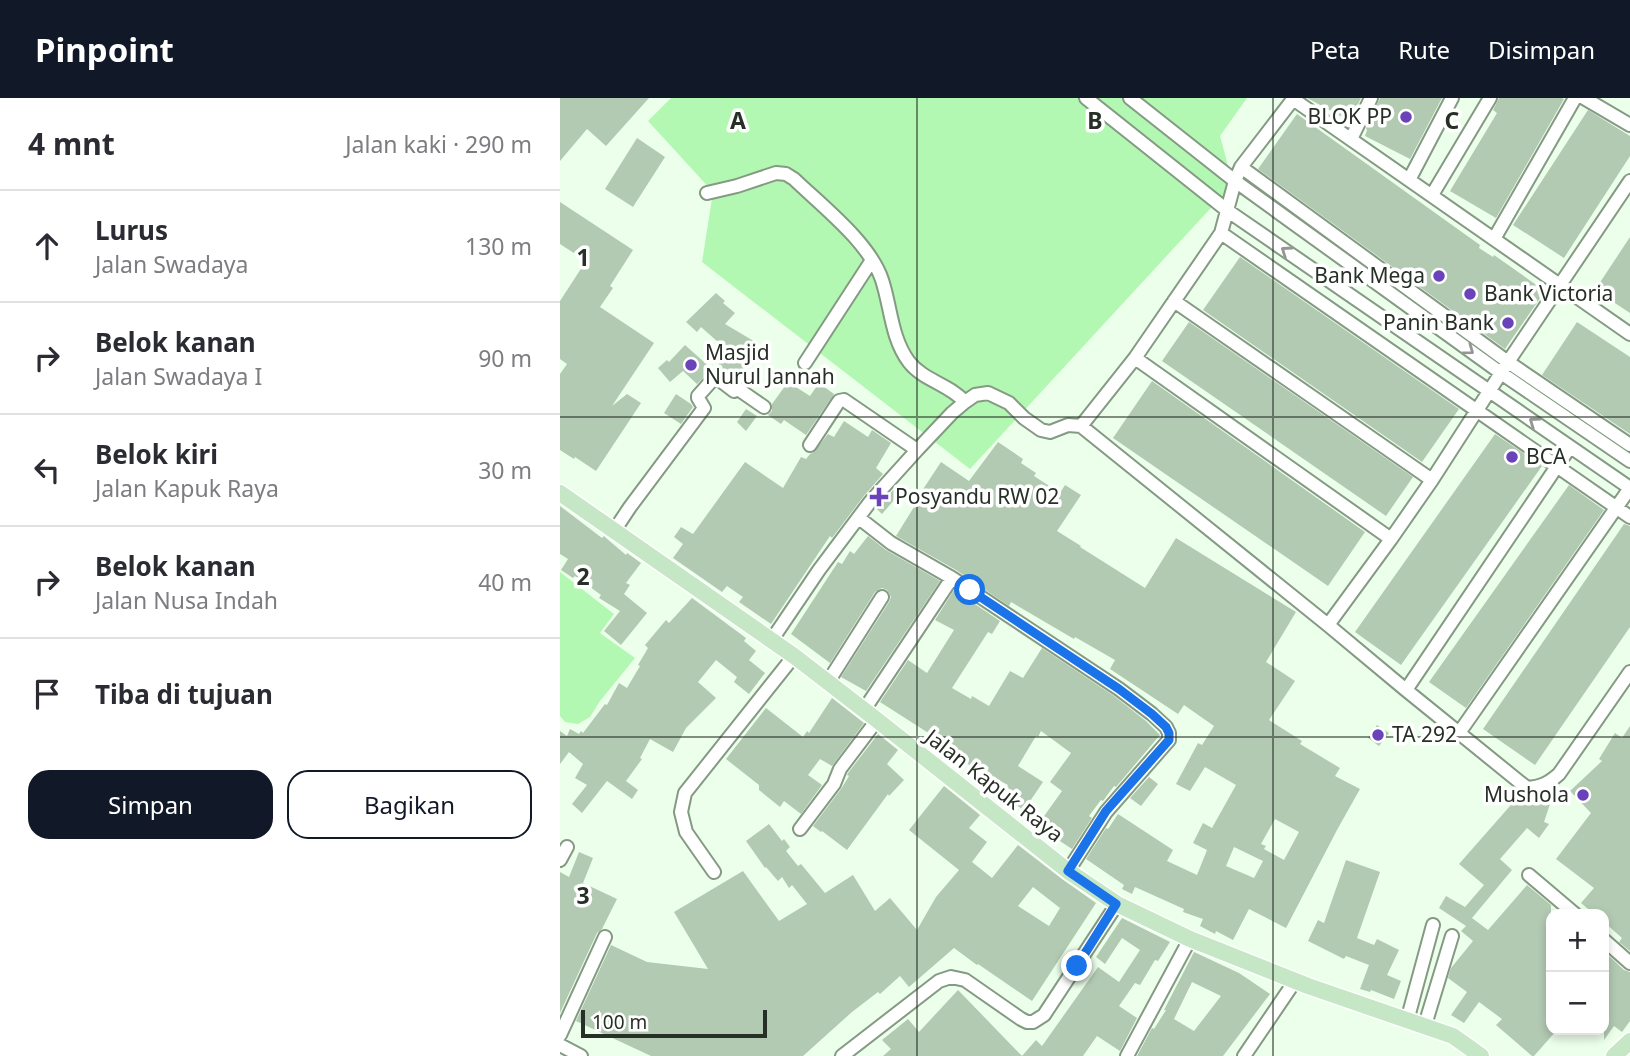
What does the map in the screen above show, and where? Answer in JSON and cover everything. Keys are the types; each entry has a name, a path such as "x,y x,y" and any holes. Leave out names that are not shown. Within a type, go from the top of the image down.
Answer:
{"main road":[{"name":"Jalan Kapuk Raya","path":"560,493 794,656 1068,871 1116,904 1190,939 1295,981 1453,1036 1470,1053"},
{"path":"1614,1056 1630,1041"}],"street":[{"path":"1086,98 1228,211 1630,488 1459,733"},
{"path":"1130,98 1234,181 1505,367 1630,445"},
{"path":"1350,139 1371,98"},
{"path":"1409,180 1452,98"},
{"path":"1432,195 1490,98"},
{"path":"1494,239 1575,98"},
{"path":"1584,98 1630,125"},
{"path":"771,641 870,502 965,402 975,395 988,393 1009,403 1041,430 1050,432 1074,426 1135,358 1222,233 1234,181 1241,167 1294,99 1630,334"},
{"path":"1241,167 1630,461"},
{"path":"707,193 776,173 786,174 794,179 868,253 882,278 894,331 908,361 925,377 956,392 965,402"},
{"path":"1328,625 1432,480 1630,181"},
{"path":"1222,233 1630,517"},
{"path":"805,363 872,260"},
{"path":"1174,301 1432,480"},
{"path":"1135,358 1391,539"},
{"path":"614,531 704,408 698,396 714,377 764,407"},
{"path":"810,445 839,401 844,400 917,450"},
{"path":"1074,426 1328,625 1527,788 1541,787 1559,774 1630,672"},
{"path":"1406,690 1570,447"},
{"path":"859,518 891,543 952,578 1119,689 1166,727 1169,740 1106,811 1068,871"},
{"path":"800,829 834,783 870,715 952,578"},
{"path":"828,682 882,597"},
{"path":"714,872 686,832 681,812 685,793 794,656"},
{"path":"560,860 567,847"},
{"path":"1529,875 1569,909"},
{"path":"842,1056 939,981 951,976 965,980 1027,1022 1039,1020 1116,904"},
{"path":"1407,1021 1433,925"},
{"path":"1425,1026 1452,936"},
{"path":"560,1035 605,937"},
{"path":"1127,1056 1190,939"},
{"path":"1609,944 1630,963"},
{"path":"1244,1056 1295,981"},
{"path":"560,1045 581,1056"}],"green space":[{"path":"671,98 1247,98 1220,136 1233,184 970,469 702,262 713,192 648,121"},
{"path":"560,572 614,614 600,633 635,658 590,717 578,724 565,722 560,716"}],"building":[{"path":"560,98 649,98 606,146 587,129 560,161"},
{"path":"1307,98 1361,98 1350,121"},
{"name":"BLOK PP","path":"1380,98 1442,98 1410,159 1365,136"},
{"path":"1499,98 1564,99 1496,218 1450,191 1497,113 1493,110"},
{"path":"1588,110 1630,136 1630,156 1564,258 1513,225"},
{"path":"1297,114 1480,245 1479,248 1493,257 1494,255 1545,291 1505,349 1258,169"},
{"path":"637,138 665,157 633,207 605,189"},
{"path":"560,202 633,250 600,307 654,343 612,406 627,394 641,403 596,471 560,450 560,374 567,364 560,359 560,301 586,261 560,244"},
{"path":"1630,237 1630,313 1595,290"},
{"path":"1240,257 1459,409 1422,462 1203,310"},
{"path":"716,293 735,313 725,324 757,343 735,381 716,369 727,350 701,327 697,332 686,322"},
{"path":"1189,322 1413,477 1386,516 1162,361"},
{"path":"1577,322 1630,357 1630,434 1542,375"},
{"name":"Masjid Nurul Jannah","path":"685,345 712,369 697,384 683,371 670,382 658,368 667,360 669,362"},
{"path":"1152,381 1365,532 1328,586 1113,438"},
{"path":"788,382 810,396 819,383 834,394 806,435 784,420 781,424 768,415 772,411 772,404"},
{"path":"676,394 693,407 681,424 664,413"},
{"path":"746,409 757,416 746,431 737,422"},
{"path":"844,421 868,437 872,430 891,443 876,468 883,474 832,538 830,536 771,624 739,602 743,597 727,586 722,592 673,558 683,544 674,537 681,527 693,534 745,462 783,488 801,457 806,459 828,434 834,437"},
{"path":"1495,434 1542,466 1401,665 1355,632"},
{"path":"998,442 1023,459 1021,463 1036,473 1034,476 1060,493 1065,485 1081,495 1057,531 1145,588 1176,538 1296,612 1266,662 1295,681 1269,720 1302,741 1300,744 1340,768 1335,776 1360,789 1286,928 1249,909 1233,940 1216,931 1215,934 1200,926 1203,919 1183,912 1184,909 1135,887 1132,894 1122,889 1124,885 1086,859 1118,814 1173,850 1167,861 1197,875 1207,850 1193,843 1203,823 1212,828 1236,785 1205,767 1190,791 1176,784 1198,743 1202,745 1214,726 1184,705 1178,714 1110,669 1115,660 1011,602 1009,606 956,570 896,536 941,462 969,481","holes":["1275,819 1299,832 1284,860 1264,849 1266,846 1261,844","1234,847 1263,861 1254,878 1226,866"]},
{"path":"1569,485 1604,510 1466,708 1429,682"},
{"path":"897,486 902,491 882,514 876,508"},
{"path":"560,506 641,563 626,583 630,585 624,594 647,613 621,645 604,631 620,611 599,598 601,595 575,576 573,578 561,570 568,559 560,554"},
{"path":"1624,524 1630,526 1630,627 1535,765 1483,729"},
{"path":"868,536 886,550 940,581 866,691 841,677 889,602 891,597 887,590 882,588 875,592 830,663 791,634 838,562 842,564 850,551 854,554"},
{"path":"954,590 1000,621 992,634 988,632 952,688 989,706 1010,671 1023,678 1042,648 1114,696 1160,735 1116,787 1101,800 1089,816 1092,818 1072,849 1037,826 1062,791 1050,782 1071,753 1041,731 1038,737 1036,736 1018,766 1043,782 1024,810 1002,796 1008,785 960,760 942,747 944,743 880,702 908,660 927,673 954,630 935,620"},
{"path":"692,598 746,638 744,641 756,651 749,660 765,673 749,694 734,682 737,677 716,660 698,682 716,698 686,728 673,752 650,739 640,758 642,759 626,781 638,790 632,799 607,781 582,813 572,804 587,785 575,778 583,764 569,752 560,764 560,731 567,736 570,729 579,734 581,731 583,733 605,704 607,705 619,683 627,688 648,648 645,645 666,620 669,623"},
{"path":"832,698 864,723 832,766 820,759 808,775 822,785 801,814 784,801 780,807 759,790 759,785 726,759 766,708 803,737 807,731 809,733"},
{"name":"TA 292","path":"1377,725 1389,733 1379,746 1368,738"},
{"path":"1630,726 1630,951 1619,942 1622,938 1609,926 1609,909 1588,909 1581,903 1594,888 1556,859 1591,813 1570,791 1602,761 1599,759 1615,733 1622,738"},
{"path":"878,734 898,750 887,764 904,780 889,796 888,794 847,850 813,826"},
{"path":"1149,777 1158,784 1141,806 1130,798"},
{"path":"1500,784 1550,804 1544,822 1549,824 1539,838 1527,828 1500,859 1512,870 1472,918 1488,930 1527,885 1551,905 1551,909 1546,909 1546,1035 1553,1035 1534,1056 1496,1025 1502,1019 1479,1002 1464,1023 1451,1015 1467,992 1448,978 1451,968 1473,941 1461,931 1466,926 1439,908 1446,896 1465,907 1484,885 1459,864 1510,806 1494,798"},
{"path":"944,786 980,815 969,828 987,842 972,862 992,878 1018,845 1096,903 1032,1001 954,948 909,987 900,976 880,994 878,992 852,1012 803,1056 651,1056 576,1021 611,945 647,962 708,969 674,912 743,871 779,921 807,904 792,885 789,888 782,877 778,881 765,868 746,841 769,824 790,847 786,851 798,866 801,864 825,893 853,875 875,911 890,898 917,930 936,897 959,870 909,830","holes":["1033,887 1060,908 1049,926 1018,906"]},
{"path":"579,852 593,858 583,883 617,899 602,929 597,933 560,1013 560,872 569,877"},
{"path":"1346,860 1380,872 1357,938 1374,945 1377,939 1399,950 1387,975 1401,981 1394,999 1371,990 1360,989 1369,965 1346,956 1344,959 1308,941 1318,920 1324,923"},
{"path":"1122,918 1170,942 1140,985 1135,983 1119,1006 1137,1018 1120,1051 1097,1036 1083,1056 1022,1056 1036,1040 1042,1046 1098,967 1119,982 1140,950 1122,938 1105,964 1096,957"},
{"path":"1194,952 1239,973 1270,994 1223,1056 1137,1056","holes":["1192,982 1221,996 1194,1031 1174,1019"]},
{"path":"1609,956 1630,972 1630,1021 1622,1032 1614,1026 1609,1033"},
{"path":"958,990 1022,1056 883,1056 891,1049 882,1040 908,1019 919,1032"}],"place":[{"name":"BLOK PP","path":"1406,117"},
{"name":"Bank Mega","path":"1439,276"},
{"name":"Bank Victoria","path":"1470,294"},
{"name":"Panin Bank","path":"1508,323"},
{"name":"Masjid Nurul Jannah","path":"691,365"},
{"name":"BCA","path":"1512,457"},
{"name":"Posyandu RW 02","path":"879,497"},
{"name":"TA 292","path":"1378,735"},
{"name":"Mushola","path":"1583,795"}],"route":[{"path":"970,590 1119,689 1152,714 1169,733 1169,740 1106,811 1068,871 1116,904 1077,966"}]}
